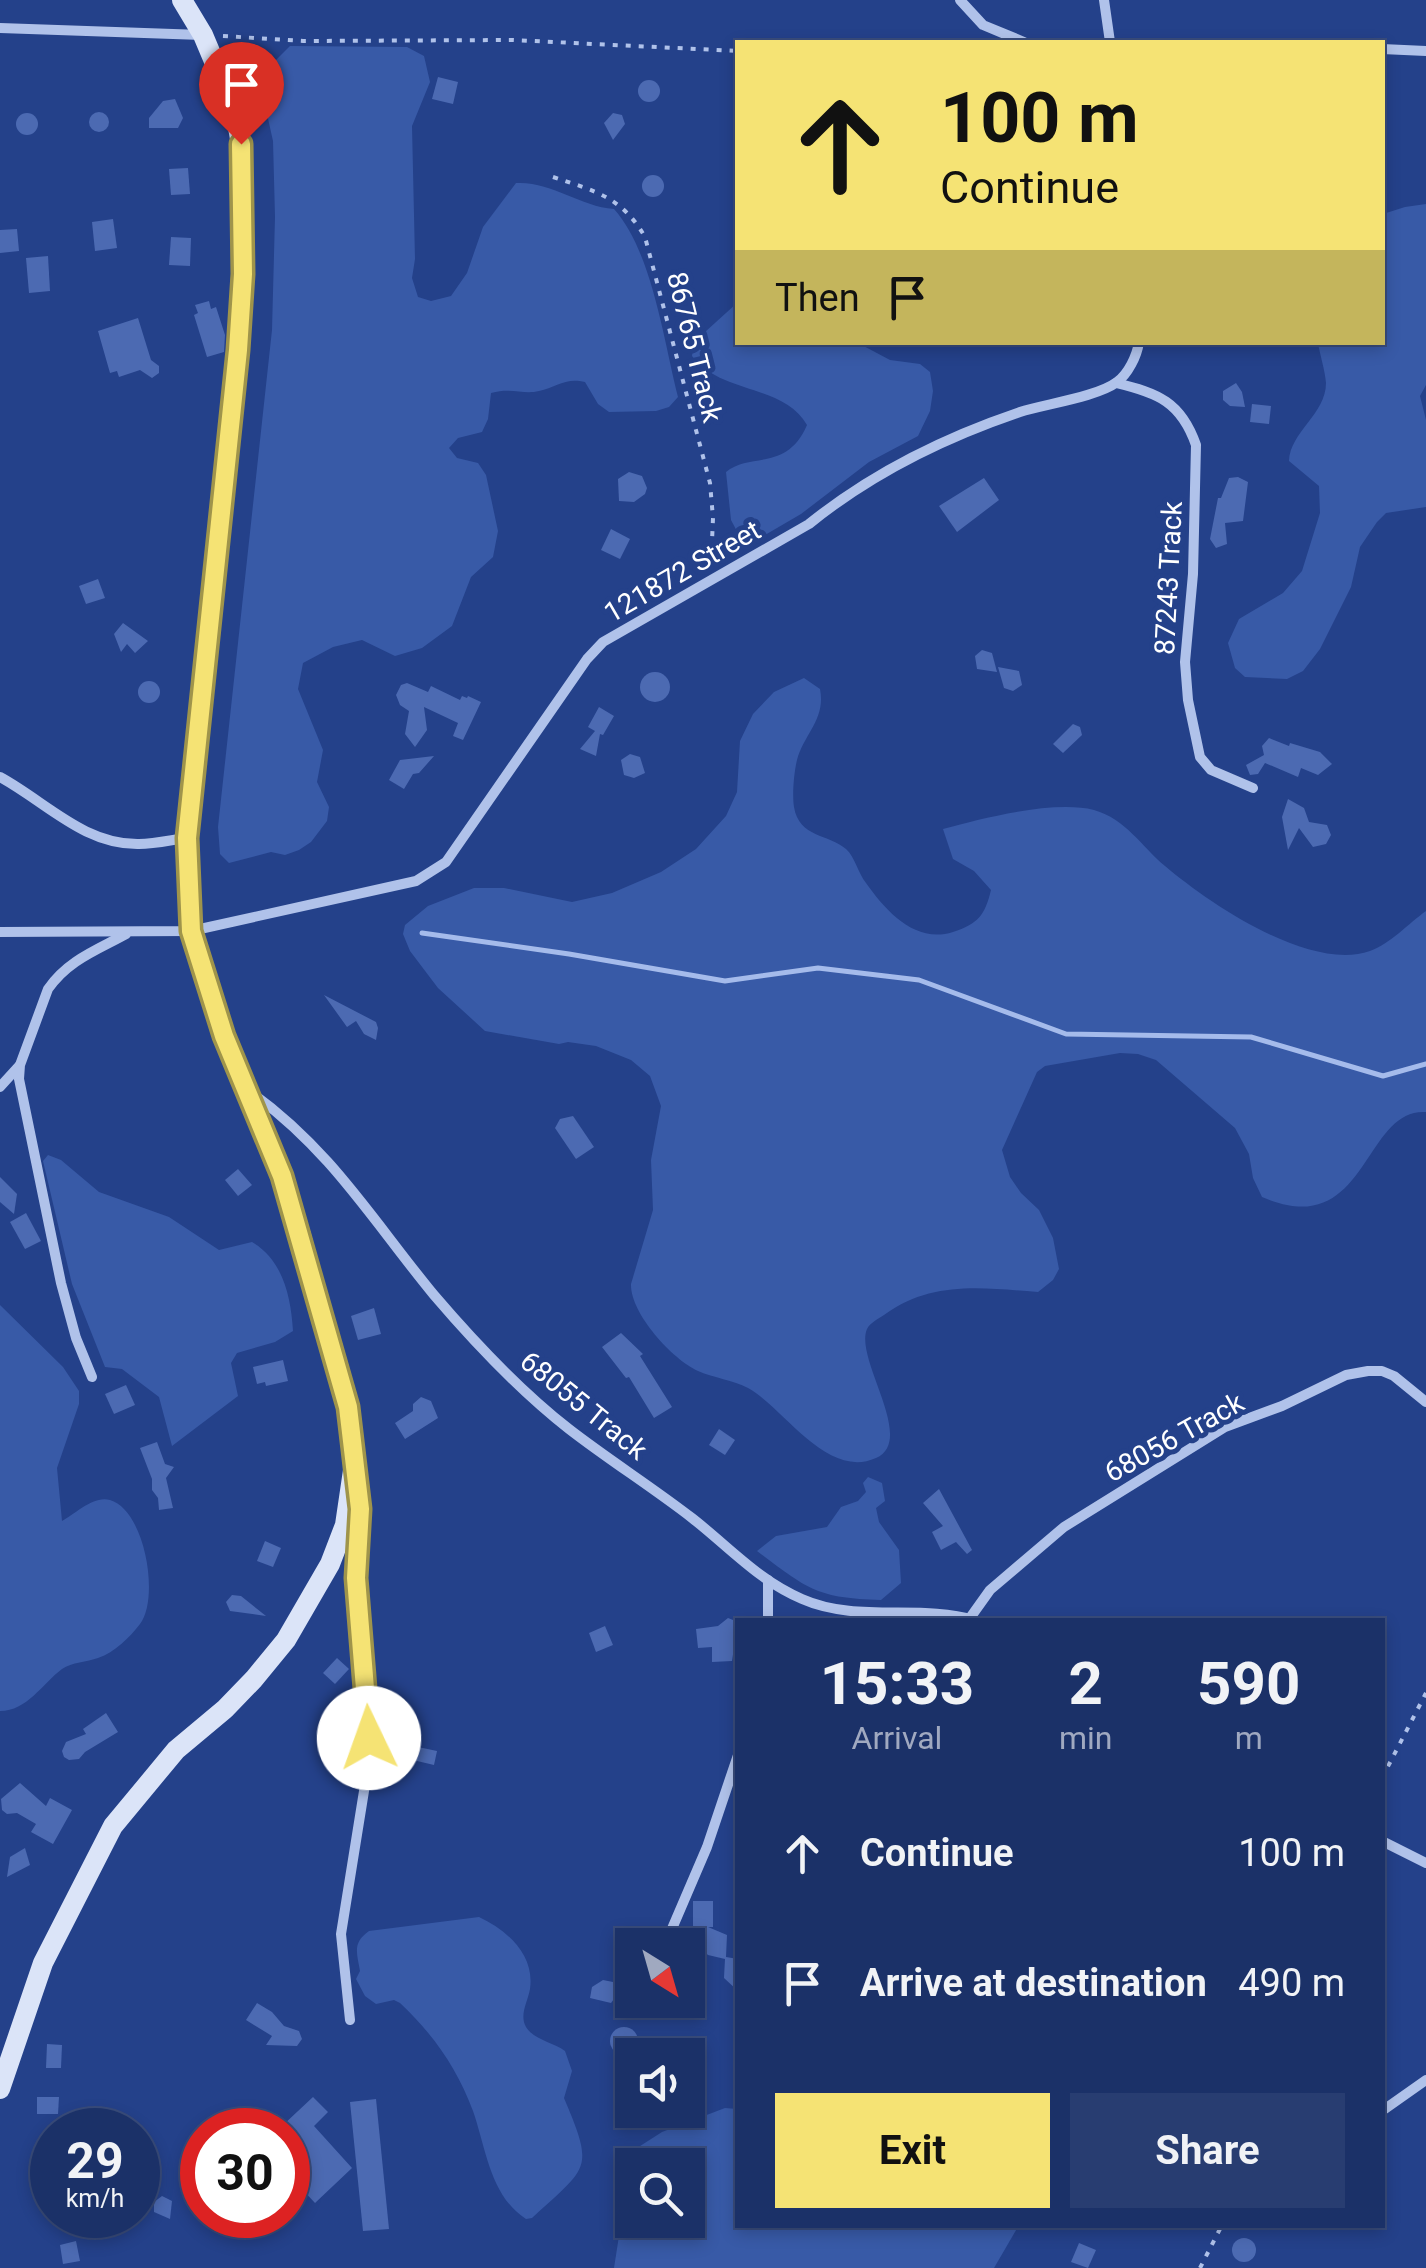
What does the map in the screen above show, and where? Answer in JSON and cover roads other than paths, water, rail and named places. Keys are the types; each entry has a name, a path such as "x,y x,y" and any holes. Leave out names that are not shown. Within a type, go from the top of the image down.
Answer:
{"street":[{"path":"182,0 203,36 235,111 241,144 243,274 229,451 187,838 191,931 224,1036 300,1232 348,1407 360,1509 357,1612 369,1730 369,1760 341,1934 350,2020"},
{"path":"960,0 983,25 1019,40"},
{"path":"1104,0 1110,40"},
{"path":"0,28 203,36"},
{"path":"1385,49 1426,52"},
{"path":"1116,384 1128,369 1138,345"},
{"name":"121872 Street","path":"0,932 191,931 416,881 446,862 603,642 809,524 851,492 914,455 1023,411 1116,384"},
{"name":"87243 Track","path":"1116,384 1138,389 1176,408 1196,445 1193,574 1186,630 1188,700 1200,757 1206,764 1253,788"},
{"path":"0,777 88,834 139,844 187,838"},
{"path":"0,1087 20,1065 48,989 56,978 78,958 126,934"},
{"path":"20,1065 24,1113 61,1283 92,1377"},
{"name":"68055 Track","path":"247,1089 292,1122 320,1151 434,1295 514,1380 567,1428 653,1489 768,1580 805,1601 828,1607 955,1618"},
{"name":"68056 Track","path":"973,1618 990,1590 1064,1527 1225,1427 1282,1406 1346,1374 1368,1371 1394,1376 1426,1402"},
{"path":"0,2089 43,1963 113,1826 176,1750 225,1710 254,1679 286,1640 330,1564 346,1525 354,1458"},
{"path":"768,1580 768,1618"},
{"path":"671,1928 707,1847 735,1764"},
{"path":"1385,1842 1426,1863"},
{"path":"1385,2109 1426,2080"}],"waterway":[{"path":"422,933 725,981 818,968 919,980 1066,1034 1251,1037 1383,1076 1426,1064"}]}
